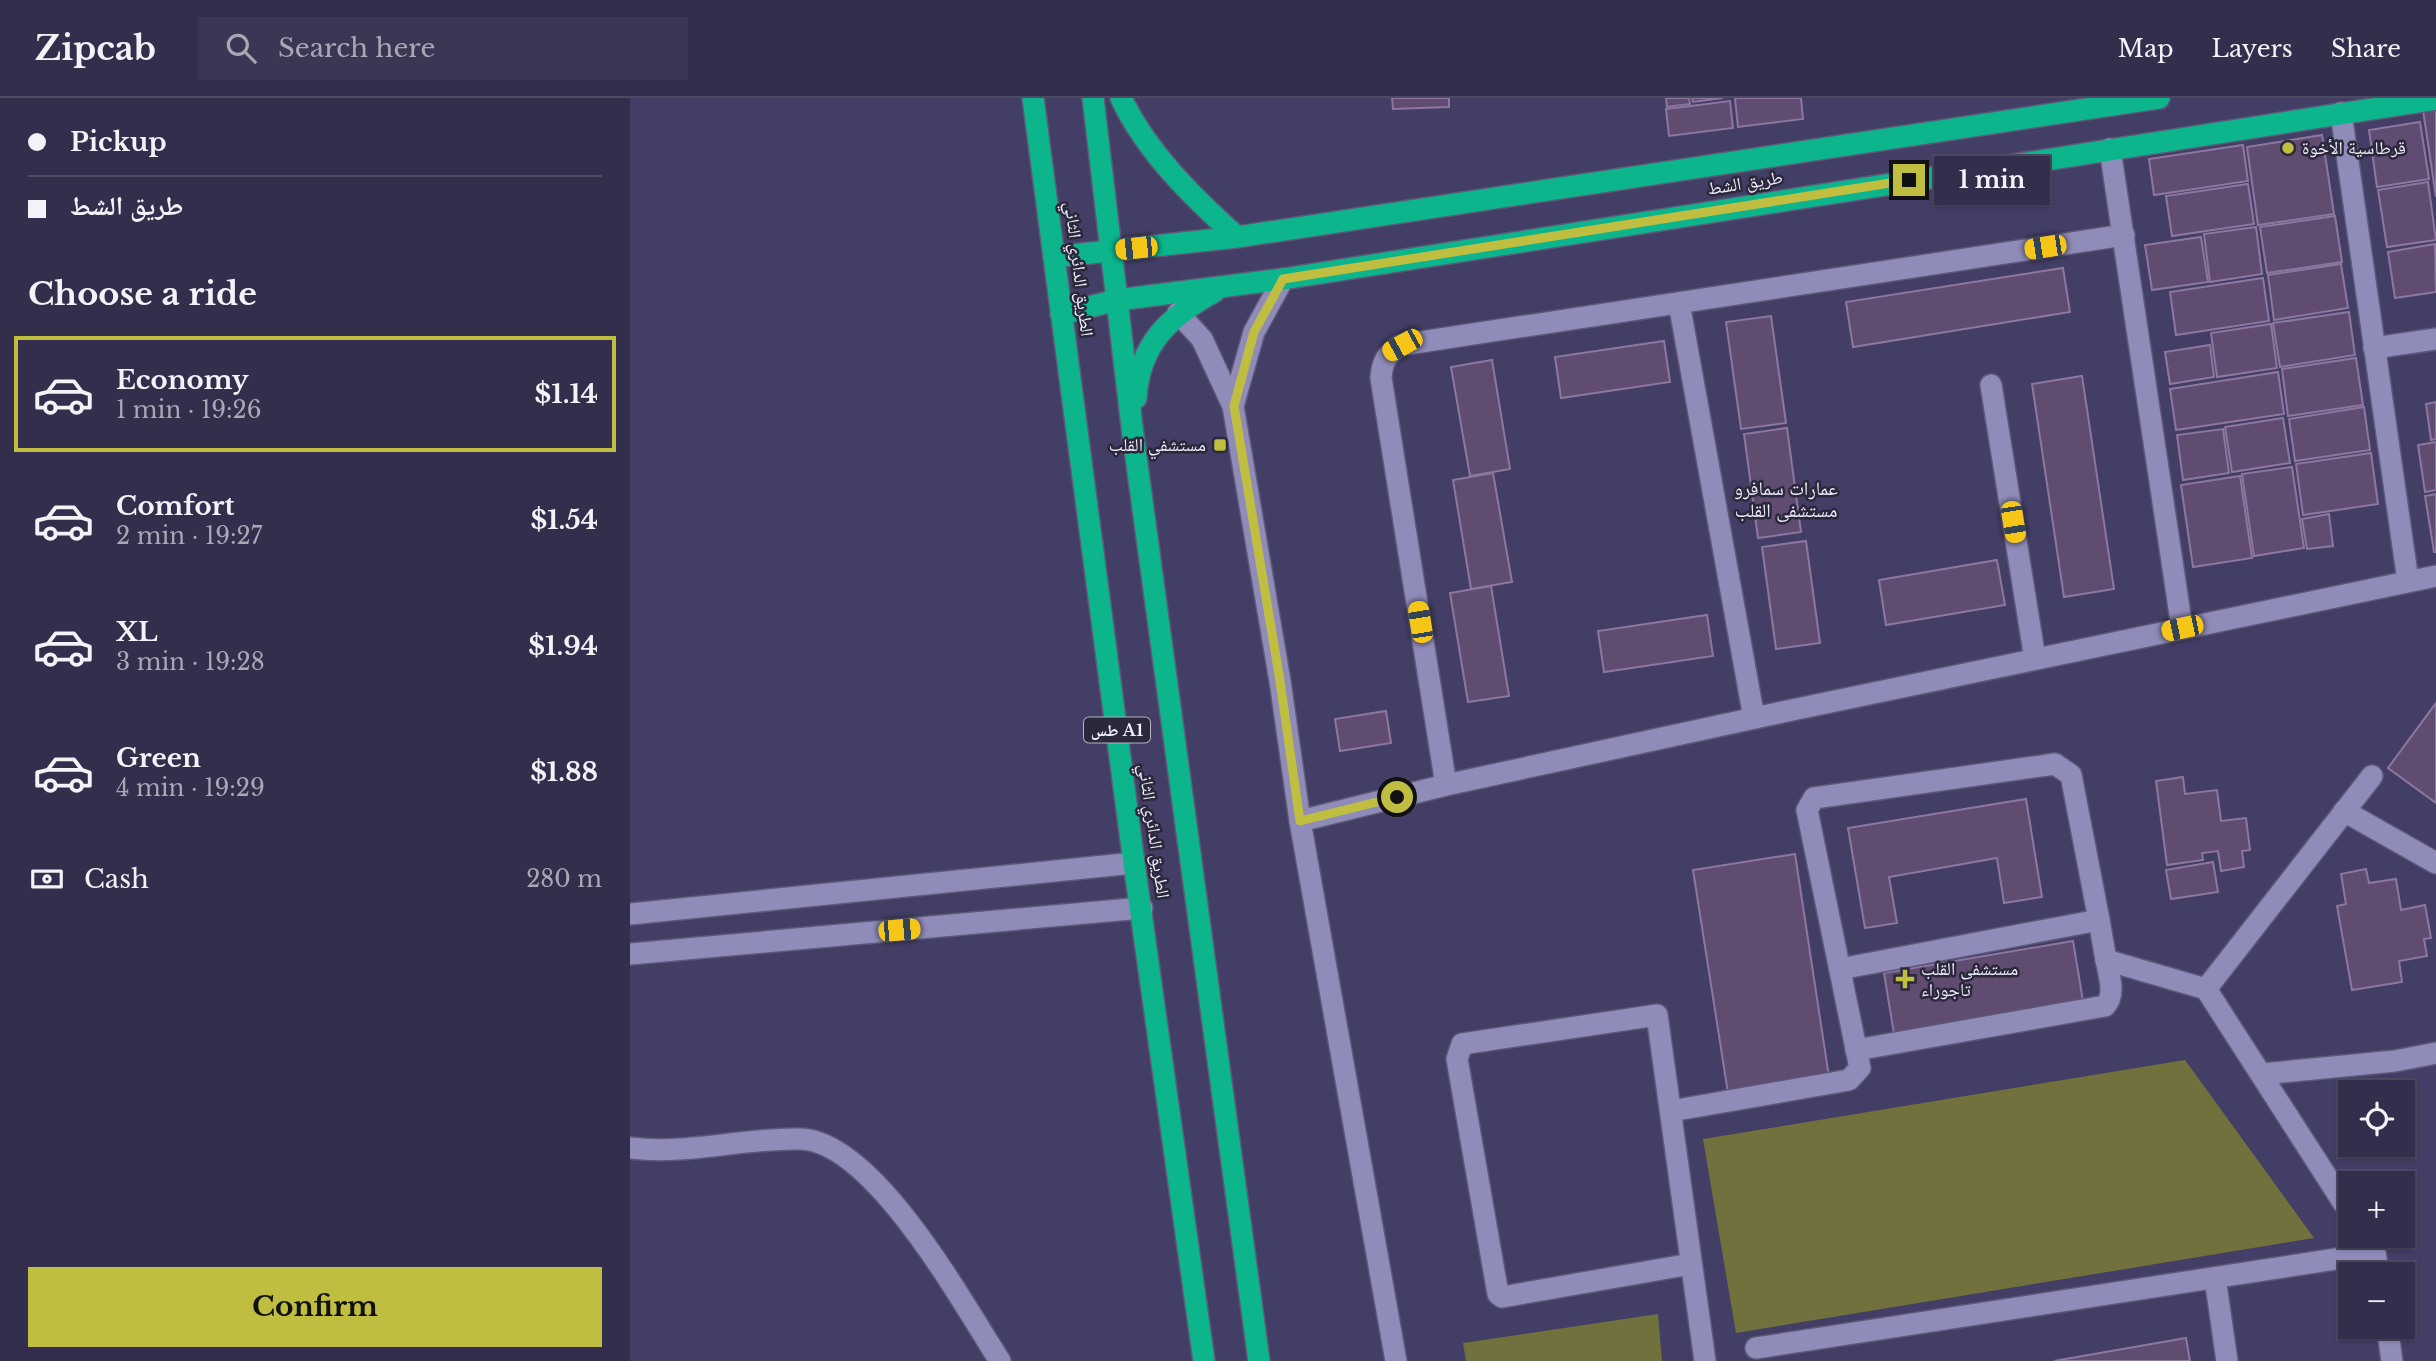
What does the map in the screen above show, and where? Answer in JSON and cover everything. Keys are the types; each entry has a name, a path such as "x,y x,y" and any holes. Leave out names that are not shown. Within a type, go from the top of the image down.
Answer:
{"highway":[{"name":"الطريق الدائري الثاني","path":"1033,98 1134,863 1204,1361"},
{"name":"الطريق الدائري الثاني","path":"1093,98 1133,435 1259,1361"},
{"path":"1121,98 1163,162 1193,198 1237,237"},
{"name":"طريق الشط","path":"1054,257 1237,237 2159,98"},
{"name":"طريق الشط","path":"1062,314 1117,300 1283,279 2436,99"},
{"path":"1133,435 1136,386 1146,353 1165,324 1178,313 1228,285"}],"street":[{"path":"2341,113 2408,581"},
{"path":"2110,149 2182,628"},
{"path":"1446,785 1381,378 1382,364 1389,352 1402,345 2124,235"},
{"path":"1234,406 1254,332 1283,279"},
{"path":"1679,303 1754,718"},
{"path":"1178,313 1202,339 1234,406 1280,681 1300,821 1396,1361"},
{"path":"2374,348 2436,339"},
{"path":"1991,385 2035,659"},
{"path":"1300,821 1446,785 1754,718 2436,576"},
{"path":"1671,1111 1849,1080 1860,1068 1856,1050 1840,969 1807,810 1814,798 2055,764 2062,766 2071,775 2099,920 2112,994 2105,1006 1856,1050"},
{"path":"2206,989 2372,776"},
{"path":"2344,811 2436,863"},
{"path":"630,914 1134,863"},
{"path":"630,954 1142,908"},
{"path":"1840,969 2099,920"},
{"path":"2106,960 2206,989 2338,1194"},
{"path":"1691,1264 1502,1297 1497,1294 1457,1059 1462,1044 1657,1015 1705,1361"},
{"path":"2262,1074 2395,1061 2435,1048"},
{"path":"630,1147 658,1151 802,1138 829,1146 866,1172 913,1227 1000,1361"},
{"path":"1756,1348 2373,1254"},
{"path":"2215,1278 2227,1361"},
{"path":"2389,1339 2392,1361"}],"shaded area":[{"path":"2185,1060 2314,1238 1736,1333 1703,1139"},
{"path":"1658,1314 1662,1361 1466,1361 1463,1343"}],"building":[{"path":"1392,98 1449,98 1449,107 1393,109"},
{"path":"1666,98 1689,98 1690,104 1667,107"},
{"path":"1692,98 1723,98 1693,102"},
{"path":"1735,98 1801,98 1803,119 1738,127"},
{"path":"1730,101 1733,128 1669,136 1666,109"},
{"path":"2436,108 2436,197 2423,110"},
{"path":"2420,122 2429,179 2377,187 2369,130"},
{"path":"2322,135 2334,214 2258,225 2247,147"},
{"path":"2243,145 2248,181 2154,195 2149,159"},
{"path":"2428,182 2436,240 2387,247 2378,190"},
{"path":"2248,184 2254,224 2172,236 2166,196"},
{"path":"2335,216 2342,262 2267,273 2260,227"},
{"path":"2256,227 2262,274 2210,282 2204,234"},
{"path":"2201,237 2208,282 2152,290 2145,245"},
{"path":"2435,244 2436,292 2395,298 2388,252"},
{"path":"2341,264 2348,308 2274,320 2268,275"},
{"path":"2063,268 2070,312 1853,347 1846,302"},
{"path":"2263,278 2269,321 2176,335 2170,292"},
{"path":"2349,312 2355,355 2280,367 2273,323"},
{"path":"1771,316 1786,423 1741,429 1726,322"},
{"path":"2271,324 2277,368 2217,377 2211,333"},
{"path":"1664,341 1670,382 1561,398 1555,357"},
{"path":"2210,345 2214,377 2170,384 2165,352"},
{"path":"2356,358 2363,405 2288,416 2282,369"},
{"path":"1492,360 1510,469 1470,476 1451,367"},
{"path":"2278,372 2284,414 2176,430 2170,389"},
{"path":"2082,376 2114,589 2064,597 2032,384"},
{"path":"2436,402 2436,439 2431,440 2426,404"},
{"path":"2364,407 2370,450 2295,461 2289,419"},
{"path":"2283,418 2290,463 2232,472 2225,427"},
{"path":"1787,428 1801,532 1758,538 1744,434"},
{"path":"2223,429 2229,473 2183,480 2177,435"},
{"path":"2436,442 2436,490 2425,492 2418,445"},
{"path":"2371,453 2378,504 2303,515 2296,464"},
{"path":"2292,467 2304,548 2254,556 2242,474"},
{"path":"1493,473 1512,582 1471,589 1453,480"},
{"path":"2240,476 2252,558 2193,567 2181,485"},
{"path":"2436,494 2436,552 2434,552 2425,496"},
{"path":"2329,514 2333,546 2307,549 2302,519"},
{"path":"1806,541 1820,643 1776,649 1762,547"},
{"path":"1997,560 2005,605 1886,625 1879,580"},
{"path":"1491,586 1509,696 1468,702 1450,593"},
{"path":"1707,615 1713,656 1604,672 1598,631"},
{"path":"2436,703 2436,803 2388,768"},
{"path":"1386,711 1391,743 1340,751 1335,719"},
{"path":"2183,777 2185,794 2217,790 2221,821 2246,818 2250,850 2242,851 2244,867 2221,871 2218,851 2202,853 2203,860 2167,865 2156,781"},
{"path":"2026,799 2042,897 2004,903 1997,858 1889,877 1897,923 1865,928 1848,828"},
{"path":"1795,854 1829,1077 1728,1093 1693,870"},
{"path":"2213,862 2218,892 2171,899 2166,870"},
{"path":"2366,869 2369,883 2396,879 2401,910 2425,905 2431,938 2424,939 2427,956 2399,961 2402,982 2352,990 2337,906 2346,904 2341,874"},
{"path":"2073,941 2083,1001 1894,1034 1884,973"},
{"path":"2186,1338 2190,1361 2054,1361"}],"place":[{"name":"قرطاسية الأخوة","path":"2288,148"},
{"name":"مستشفي القلب","path":"1220,445"},
{"name":"مستشفى القلب تاجوراء","path":"1905,979"}],"district":[{"name":"عمارات سمافرو مستشفى القلب","path":"1786,499"}],"route":[{"path":"1397,797 1300,821 1280,681 1234,406 1254,332 1283,279 1909,180"}]}
